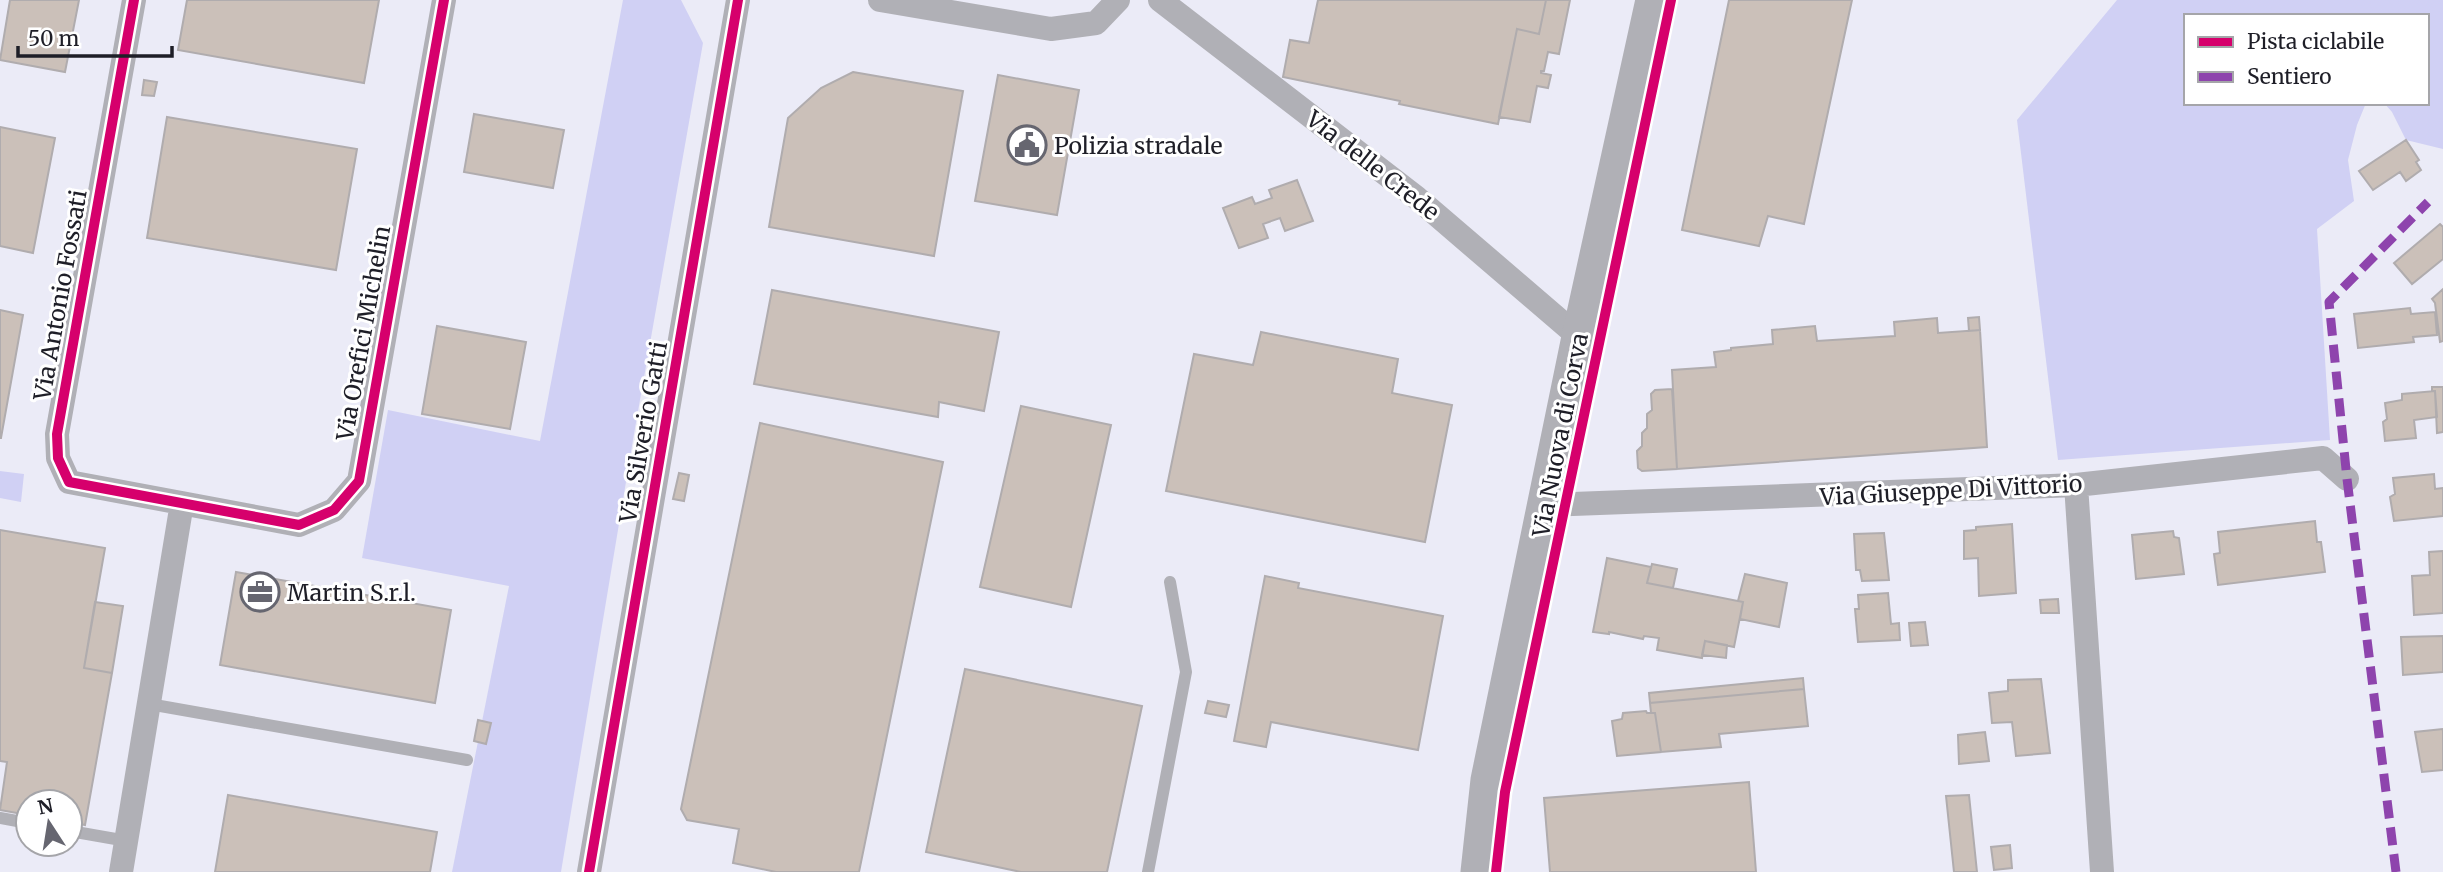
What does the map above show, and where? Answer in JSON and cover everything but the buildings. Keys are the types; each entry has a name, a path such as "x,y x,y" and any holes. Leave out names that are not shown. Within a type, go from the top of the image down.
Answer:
{"main road":[{"name":"Via Nuova di Corva","path":"1478,872 1488,780 1579,337 1653,0"}],"street":[{"name":"Via Antonio Fossati","path":"134,0 57,434 58,458 69,482 182,503"},
{"name":"Via Orefici Michelin","path":"182,503 299,525 334,510 359,481 443,0"},
{"name":"Via Silverio Gatti","path":"589,872 738,0"},
{"path":"880,0 1051,29 1096,23 1118,0"},
{"name":"Via delle Crede","path":"1160,0 1417,198 1579,337"},
{"name":"Via Giuseppe Di Vittorio","path":"1546,505 2076,485 2323,458 2347,479"},
{"path":"2076,485 2102,872"},
{"path":"121,872 182,503"}],"lane":[{"path":"1147,872 1186,672 1170,582"},
{"path":"149,704 467,761"},
{"path":"84,833 127,841"}],"shaded area":[{"path":"623,0 681,0 703,43 561,872 452,872 509,586 362,558 388,410 540,441"},
{"path":"2117,0 2443,0 2443,149 2406,140 2386,105 2429,105 2429,14 2184,14 2184,105 2365,105 2348,160 2354,201 2317,229 2330,440 2058,460 2017,120"},
{"path":"0,471 24,474 21,502 0,498"}],"marked path":[{"path":"2396,872 2347,479 2329,302 2428,202"}],"cycle path":[{"path":"134,0 57,434 58,458 69,482 299,525 334,510 359,481 444,0"},
{"path":"589,872 738,0"},
{"path":"1496,872 1505,792 1671,0"}],"place":[{"name":"Polizia stradale","path":"1027,145"},
{"name":"Martin S.r.l.","path":"260,592"}]}
